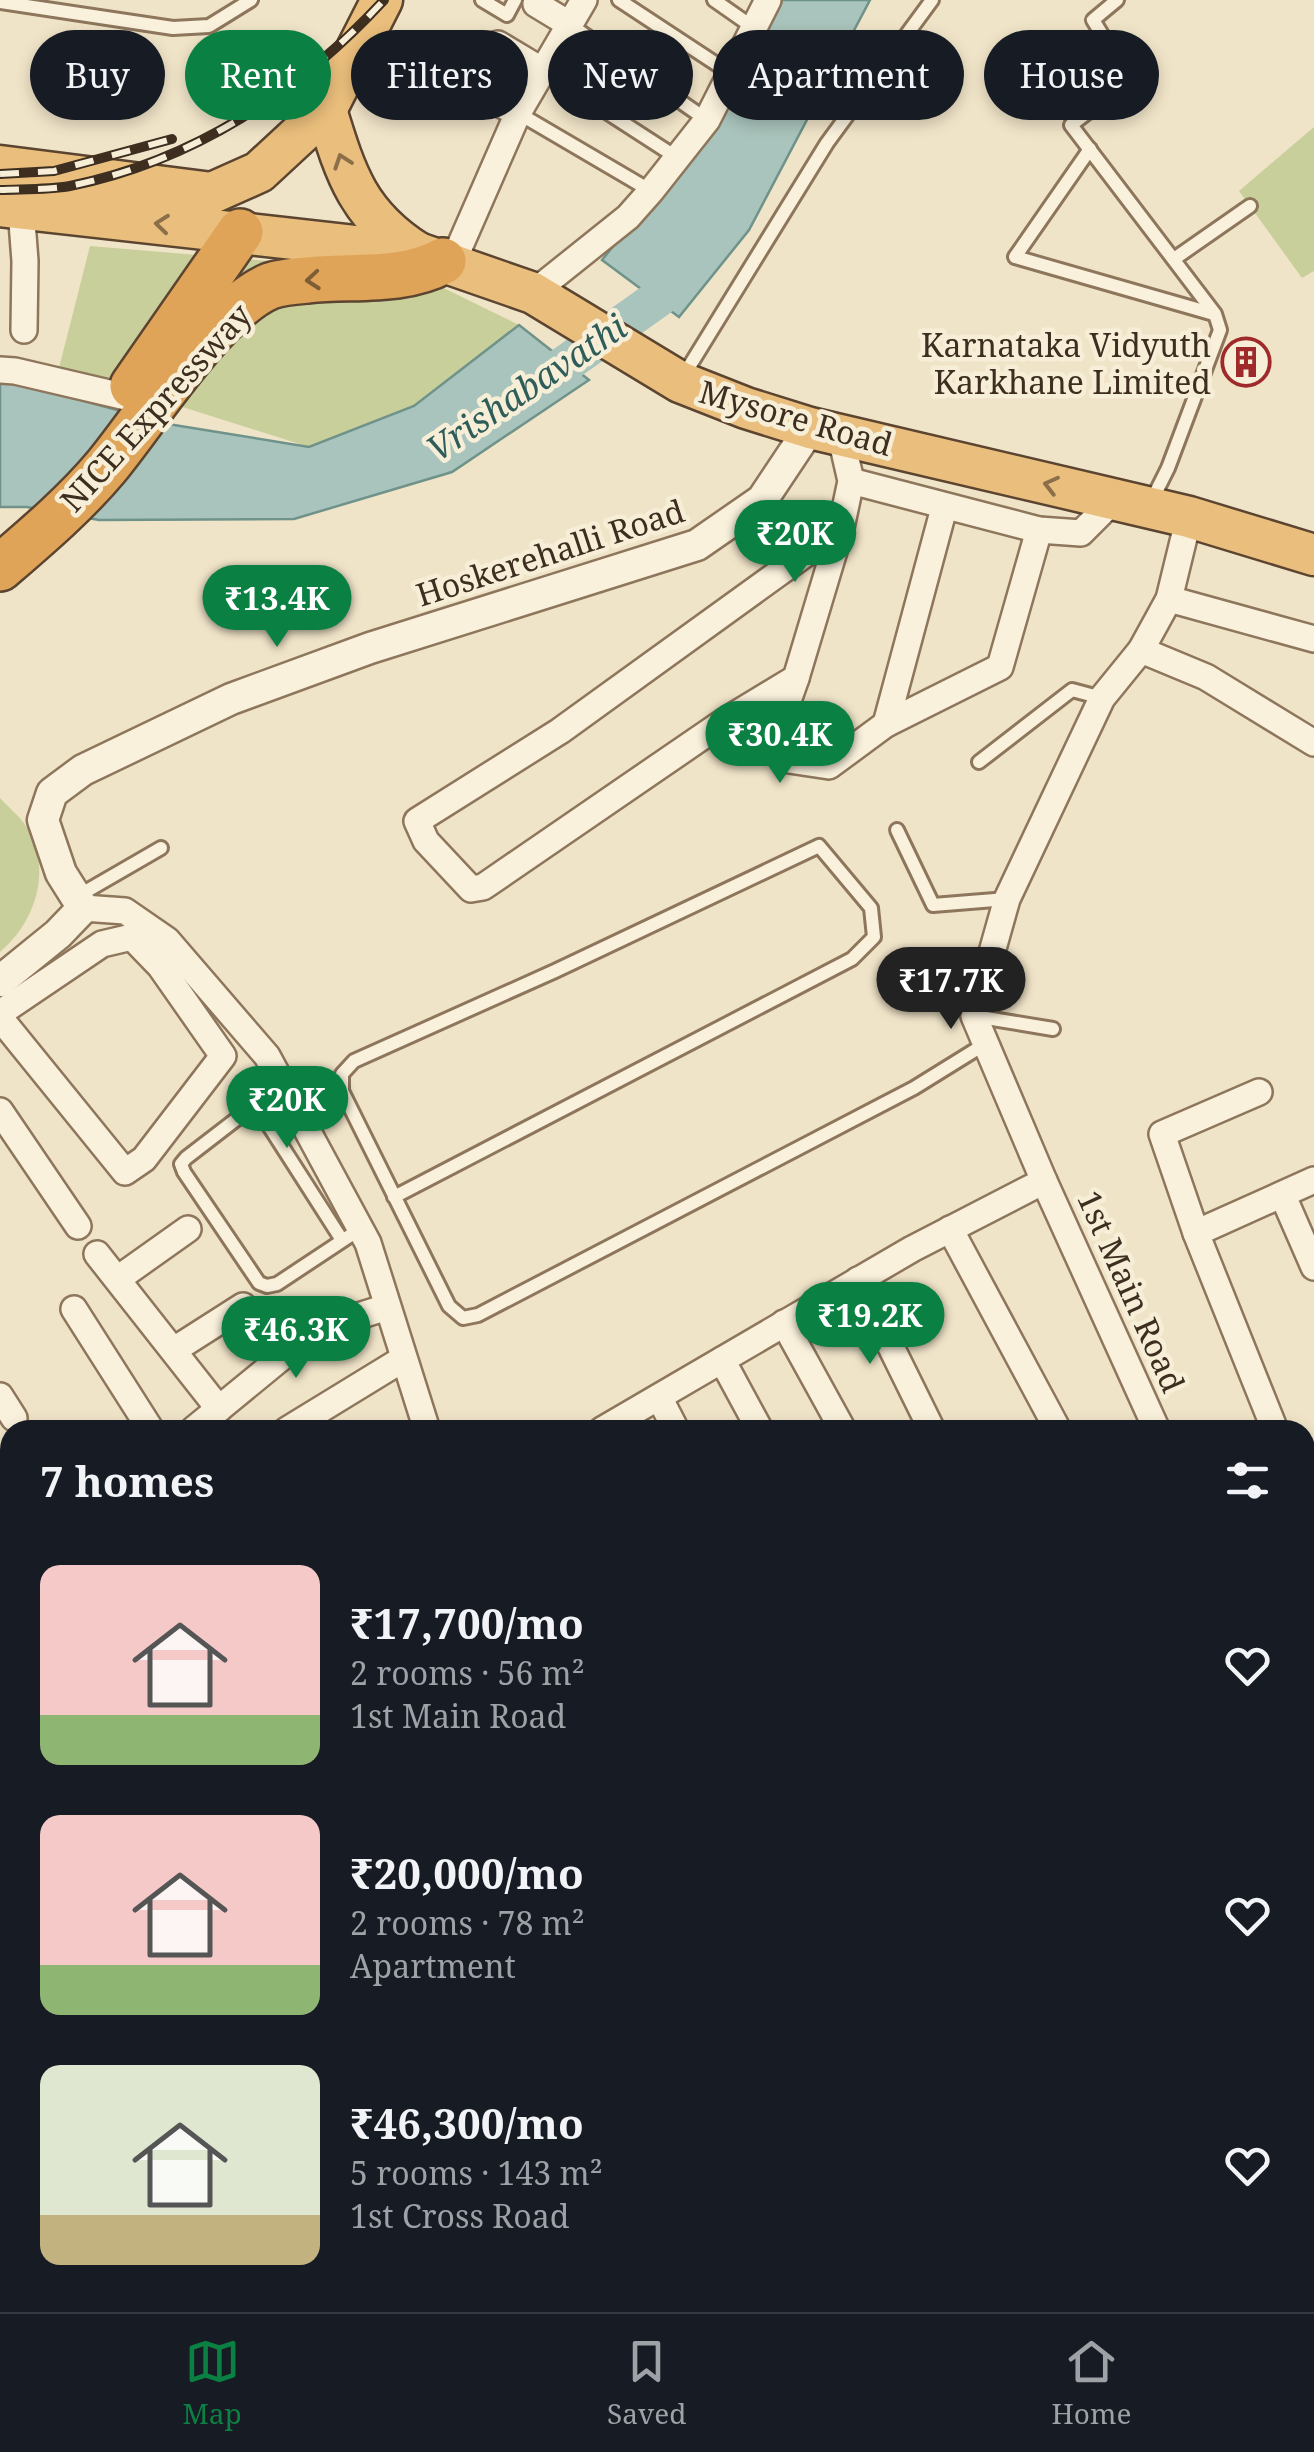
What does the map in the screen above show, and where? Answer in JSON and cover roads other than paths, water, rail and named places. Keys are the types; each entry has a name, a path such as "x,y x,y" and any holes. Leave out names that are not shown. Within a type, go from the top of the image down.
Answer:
{"highway":[{"path":"331,100 382,0"},
{"path":"0,166 212,193 259,172 315,120"},
{"path":"329,120 346,174 364,206 390,236 438,259"},
{"name":"Mysore Road","path":"11,208 240,232 438,259 549,302 676,379 746,408 825,431 1188,517 1314,555"},
{"name":"NICE Expressway","path":"128,408 240,232"},
{"name":"NICE Expressway","path":"0,568 20,526 72,462 220,325 271,285 324,278 394,276 424,270 438,259"}],"street":[{"path":"528,96 584,0"},
{"path":"754,28 768,0"},
{"path":"525,2 569,24"},
{"path":"528,62 543,71"},
{"path":"549,302 651,191 713,106"},
{"path":"438,259 514,120"},
{"path":"11,208 26,261 24,330"},
{"path":"0,370 15,370 128,408"},
{"path":"825,431 850,481 841,528 772,746 788,760 829,766 886,724 1000,667 1039,530"},
{"name":"Hoskerehalli Road","path":"79,906 60,873 43,820 52,793 83,770 232,699 370,648 697,544 762,500 825,431"},
{"path":"850,481 1039,530 1081,533 1131,504"},
{"path":"886,724 944,508"},
{"path":"974,1016 1007,899 1102,698 1141,650 1169,599 1188,517"},
{"path":"796,678 725,721 483,887 472,890 426,842 417,821 560,731 841,528"},
{"path":"1169,599 1314,640"},
{"path":"1141,650 1206,677 1314,743"},
{"path":"79,906 102,944"},
{"path":"0,981 79,906 125,911 167,940 267,1056 351,1234 368,1243 424,1420"},
{"path":"132,937 160,966 223,1056 144,1159 125,1172 0,1016 102,944 132,937"},
{"name":"1st Main Road","path":"974,1016 1044,1182 1152,1420"},
{"path":"1258,1092 1162,1134 1196,1233 1271,1420"},
{"path":"0,1112 78,1226"},
{"path":"1196,1233 1314,1180"},
{"path":"619,1420 858,1280 1044,1182"},
{"path":"1283,1196 1314,1267"},
{"path":"119,1278 188,1229"},
{"path":"950,1230 1053,1420"},
{"path":"97,1254 219,1409"},
{"path":"858,1280 927,1420"},
{"path":"174,1350 243,1306"},
{"path":"205,1420 282,1357 330,1325 387,1307"},
{"path":"74,1309 146,1420"},
{"path":"784,1324 837,1420"},
{"path":"303,1420 403,1358"},
{"path":"722,1360 755,1420"},
{"path":"659,1397 671,1420"}],"lane":[{"path":"0,2 172,28 209,26 251,0"},
{"path":"482,0 507,14 525,2"},
{"path":"619,0 713,62"},
{"path":"714,0 754,28"},
{"path":"676,379 827,143 932,0"},
{"path":"1116,0 1093,20 1130,80 1071,124 1215,314 1220,330 1168,468 1131,504"},
{"path":"569,24 706,120"},
{"path":"543,71 676,158"},
{"path":"528,119 651,191"},
{"path":"1090,149 1016,257 1215,314"},
{"path":"1174,259 1250,206"},
{"path":"980,762 1072,690 1102,698"},
{"path":"897,830 933,904 1007,899"},
{"path":"394,1197 852,959 874,937 871,908 819,846 354,1061 342,1074 342,1091 394,1197 448,1306 463,1318 478,1316 914,1088 985,1044"},
{"path":"79,906 161,848"},
{"path":"974,1016 1053,1028"},
{"path":"255,1104 351,1234 277,1284 267,1286 259,1283 181,1164 186,1158 255,1104 282,1084"}],"water":[{"path":"780,0 870,0 854,30 764,30"},
{"path":"807,120 749,230 679,317 602,260 713,122"},
{"path":"519,325 589,380 452,472 294,519 99,520 27,507 0,507 0,378 168,424 309,447 414,406"}],"waterway":[{"name":"Vrishabavathi","path":"526,392 660,297 687,260"}],"railway":[{"path":"0,190 70,186 115,175 201,140 280,93 384,0"},
{"path":"0,174 54,171 172,139"}],"place":[{"name":"Karnataka Vidyuth Karkhane Limited","path":"1246,362"}]}
